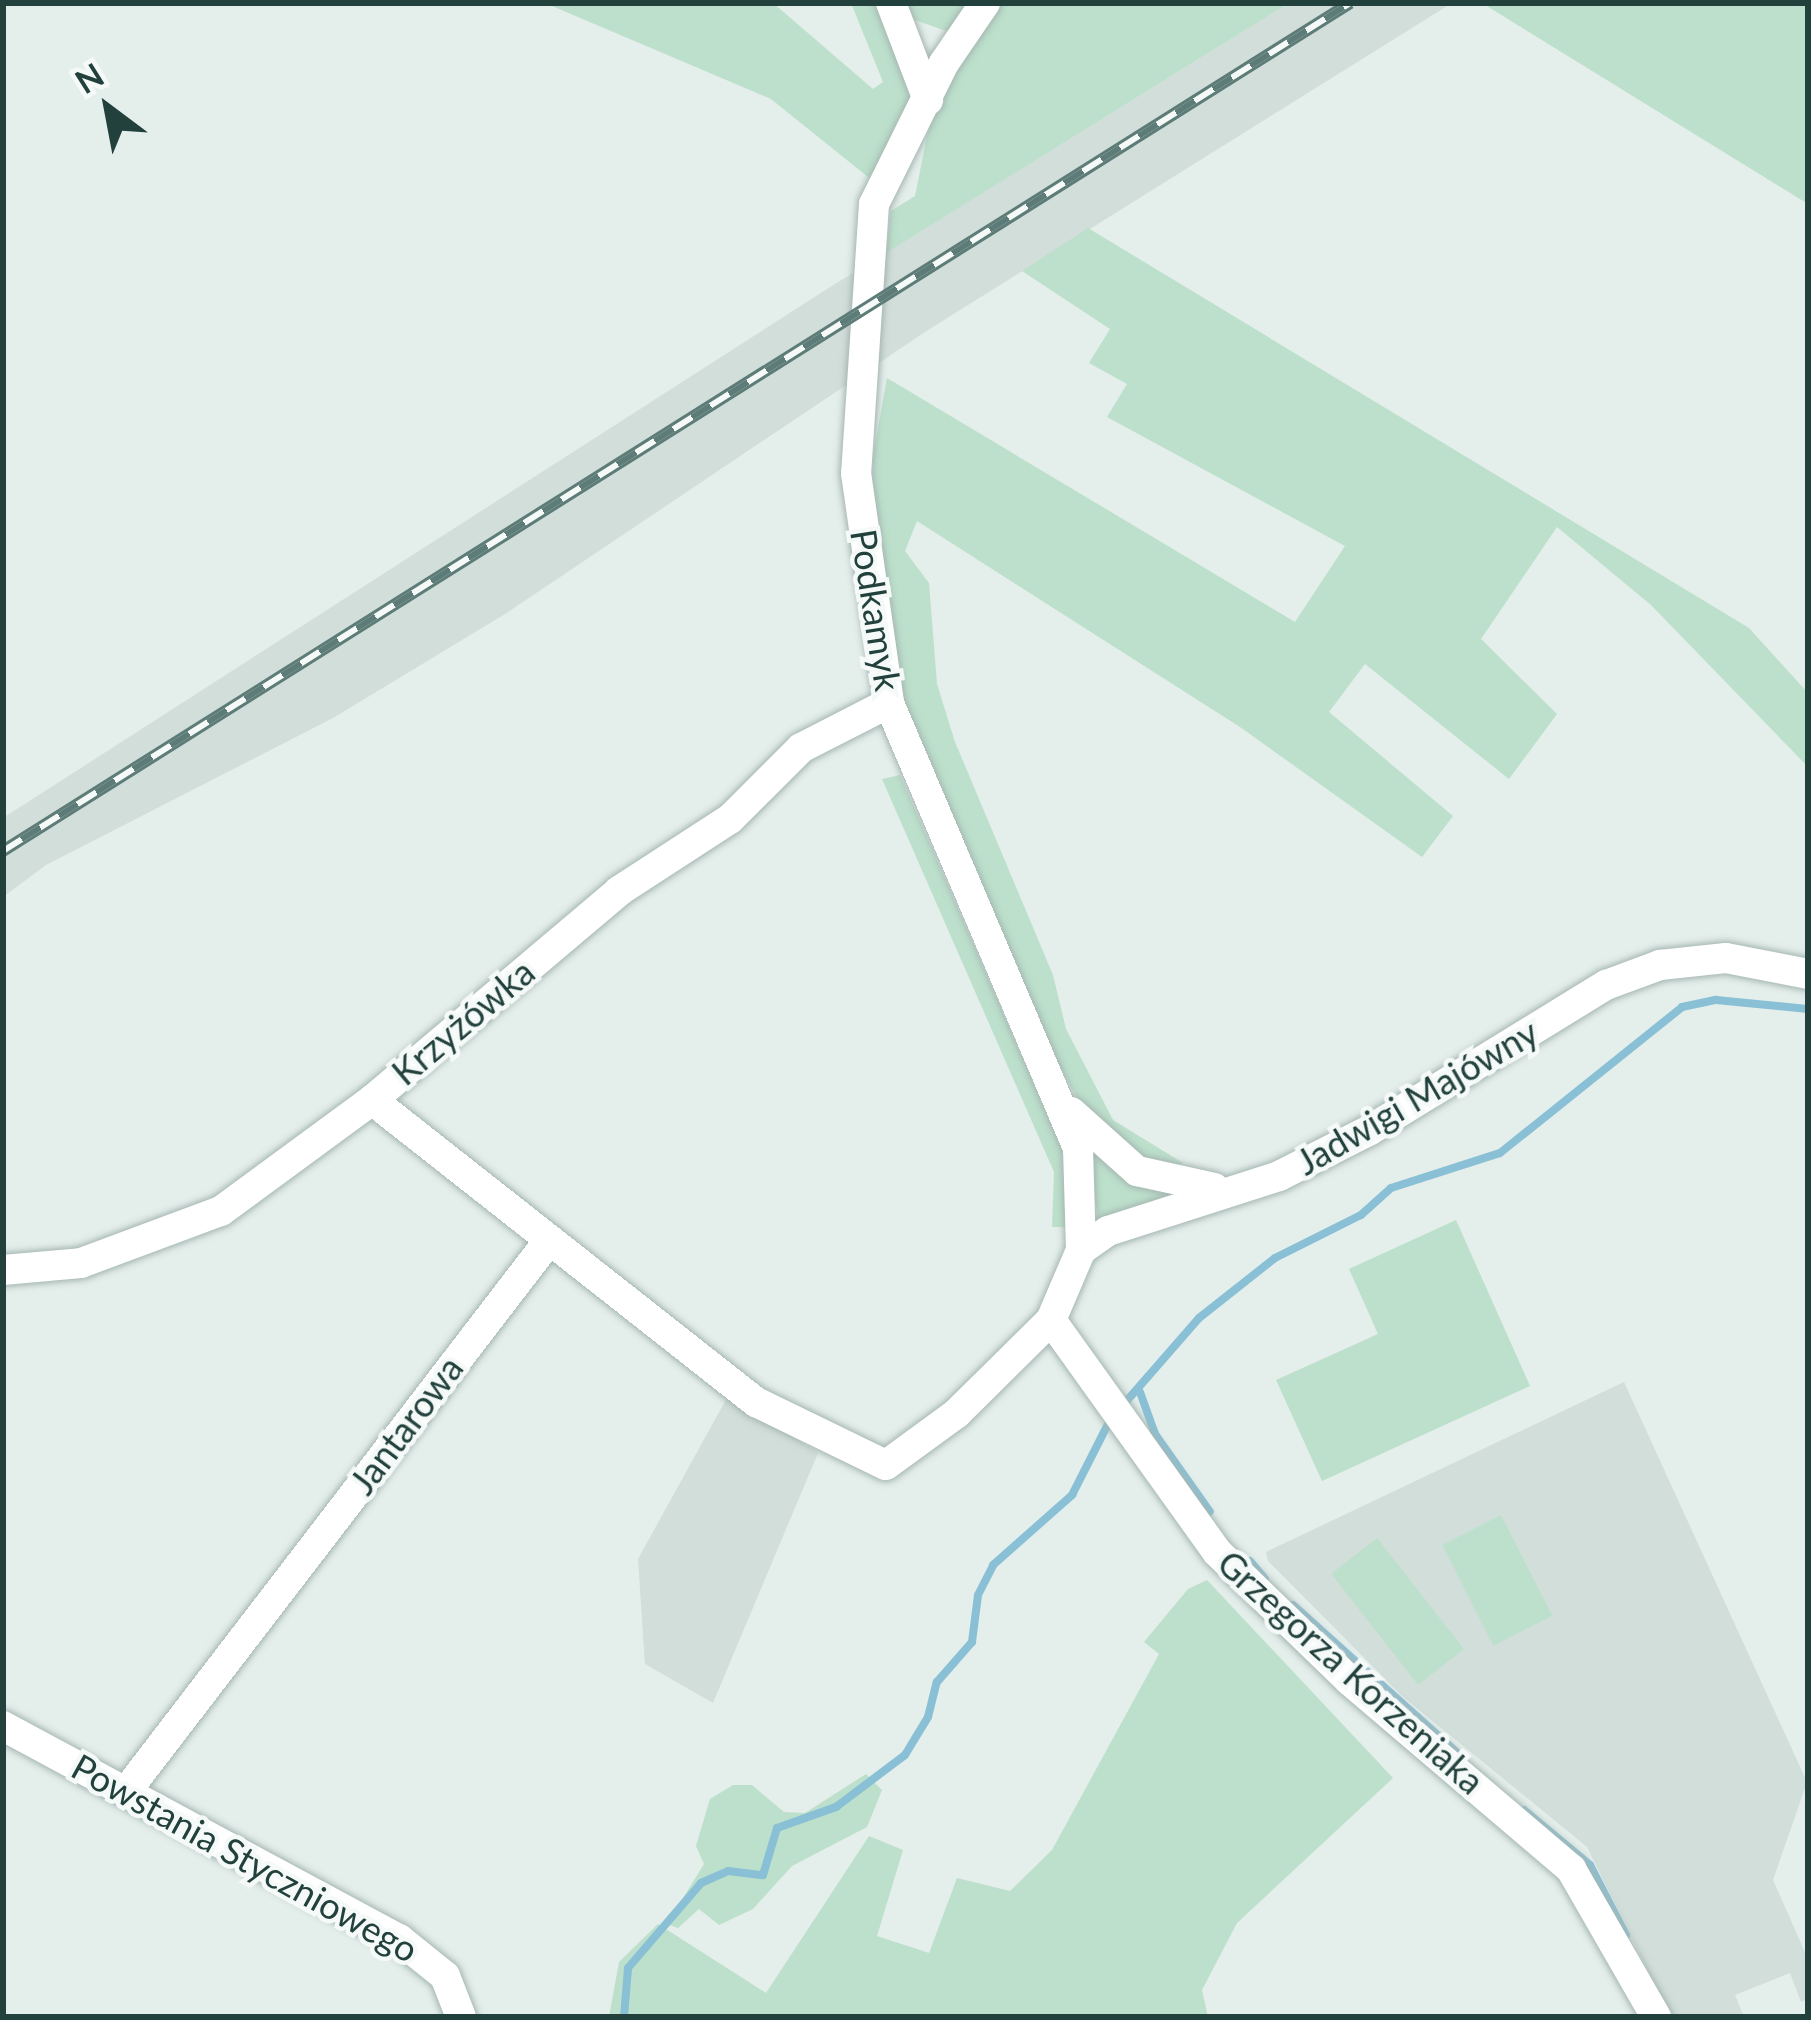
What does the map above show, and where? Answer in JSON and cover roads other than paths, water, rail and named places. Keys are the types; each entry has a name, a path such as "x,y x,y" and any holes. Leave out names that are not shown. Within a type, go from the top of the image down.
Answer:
{"street":[{"path":"891,3 928,100"},
{"name":"Podkamyk","path":"985,3 874,204 856,473 889,704 1015,1013 1059,1100 1084,1187 1082,1250"},
{"name":"Krzyżówka","path":"3,1270 81,1263 221,1211 372,1100 619,891 730,819 801,748 889,704"},
{"name":"Jadwigi Majówny","path":"1082,1250 1145,1213 1279,1177 1370,1130 1606,985 1642,971 1726,958 1808,974"},
{"path":"372,1100 548,1243 756,1402 886,1465 957,1413 1051,1320 1082,1250"},
{"name":"Podkamyk","path":"1059,1100 1137,1171 1174,1185 1232,1190"},
{"name":"Jantarowa","path":"128,1789 548,1243"},
{"name":"Grzegorza Korzeniaka","path":"1051,1320 1132,1427 1217,1552 1349,1680 1571,1869 1656,2017"},
{"name":"Powstania Styczniowego","path":"3,1726 128,1789 427,1958 445,1976 461,2017"}],"waterway":[{"path":"1124,1404 1199,1318 1275,1258 1361,1215 1391,1188 1500,1153 1682,1007 1716,1000 1808,1009"},
{"path":"1140,1392 1155,1434 1210,1512"},
{"path":"624,2017 628,1968 701,1883 728,1871 763,1875 777,1828 836,1807 905,1755 928,1717 937,1682 972,1642 978,1595 993,1565 1072,1495 1110,1420"},
{"path":"1250,1561 1265,1579"},
{"path":"1293,1605 1456,1752"},
{"path":"1524,1810 1590,1865 1626,1935"}],"railway":[{"path":"3,851 1350,3"}]}
